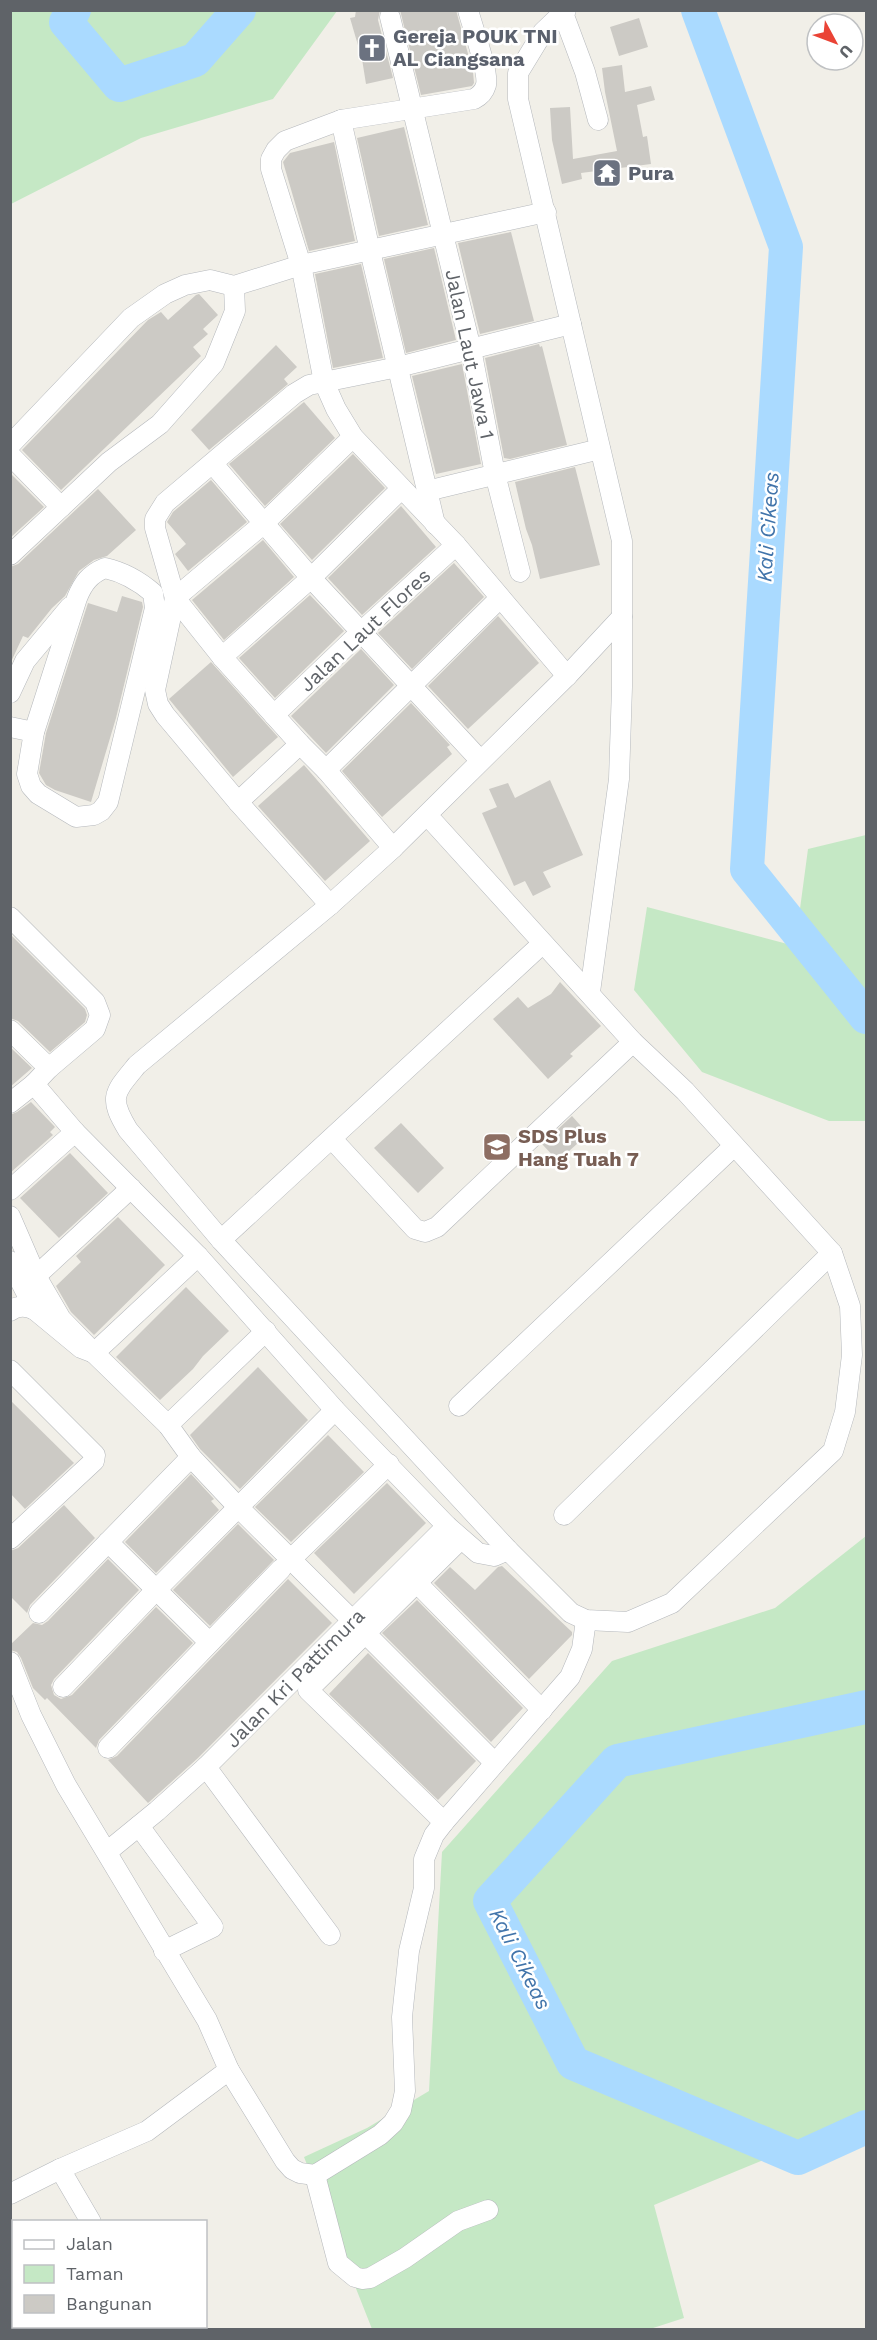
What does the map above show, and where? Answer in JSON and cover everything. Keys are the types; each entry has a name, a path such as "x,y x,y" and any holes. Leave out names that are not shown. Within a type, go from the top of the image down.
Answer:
{"street":[{"path":"468,10 487,77 483,91 474,99 341,120 285,141 271,159 271,168 301,265 324,382 336,410 353,436 456,545 567,676"},
{"path":"590,992 619,778 621,541 571,324 542,212 518,99 518,73 543,33 564,12 585,72 598,120"},
{"name":"Jalan Laut Jawa 1","path":"390,17 471,349 495,474 520,572"},
{"path":"341,120 436,526"},
{"path":"10,445 131,318 165,294 185,285 210,280 243,283 301,265 542,212"},
{"path":"10,555 109,462 160,424 214,363 235,311 243,283"},
{"path":"393,848 326,770 222,657 175,598 158,543 155,519 165,503 294,394 309,385 398,367 571,324"},
{"path":"330,905 238,802 165,715 158,704 155,690 175,598 263,524 353,436"},
{"path":"427,491 600,449"},
{"path":"10,455 61,507"},
{"path":"213,464 311,578 480,760"},
{"path":"222,657 311,578 401,489"},
{"name":"Jalan Laut Flores","path":"274,715 456,545"},
{"path":"105,568 120,571 153,593 155,608 108,802 101,811 87,817 76,817 38,794 31,786 27,774 34,732 82,585 91,575 105,568"},
{"path":"10,693 26,661 77,598"},
{"path":"326,770 500,598"},
{"path":"427,815 542,944 590,992 633,1042 685,1091 832,1253 850,1306 852,1355 845,1412 833,1451 672,1603 628,1622 586,1620 571,1613 508,1550 221,1240 128,1130 117,1111 114,1096 137,1065 330,905 393,848 567,676 622,617"},
{"path":"10,727 34,732"},
{"path":"238,802 300,744"},
{"path":"10,917 95,1002 100,1015 95,1029 10,1103"},
{"path":"221,1240 542,944"},
{"path":"10,1030 49,1068"},
{"path":"332,1139 415,1229 425,1232 437,1227 633,1042"},
{"path":"34,1084 75,1132 198,1256 335,1410 454,1533 478,1553 494,1556 508,1550"},
{"path":"10,1190 75,1132"},
{"path":"459,1406 734,1146"},
{"path":"36,1276 131,1188"},
{"path":"10,1216 36,1276 62,1319 168,1425 191,1456 238,1507 286,1565 359,1626 494,1762"},
{"path":"564,1515 832,1253"},
{"path":"94,1353 198,1256"},
{"path":"10,1260 35,1310"},
{"path":"10,1311 20,1307 35,1310 81,1348 94,1353"},
{"path":"168,1425 266,1331"},
{"path":"10,1370 94,1455 94,1461 10,1539"},
{"path":"63,1687 335,1410"},
{"path":"39,1613 191,1456"},
{"path":"108,1748 209,1642 389,1464"},
{"path":"444,1822 308,1690 359,1626 417,1583 454,1533"},
{"name":"Jalan Kri Pattimura","path":"108,1851 206,1767 359,1626 454,1533"},
{"path":"108,1542 209,1642"},
{"path":"417,1583 542,1710"},
{"path":"10,1662 31,1715 66,1785 108,1851 164,1951 207,2020 229,2070 285,2161 292,2169 300,2173 315,2175 380,2135 393,2123 401,2110 405,2091 402,2017 409,1951 423,1888 424,1859 434,1836 444,1822 570,1677 582,1649 586,1620"},
{"path":"206,1767 330,1935"},
{"path":"139,1826 213,1927 164,1951"},
{"path":"10,2194 60,2169 147,2131 229,2070"},
{"path":"60,2169 90,2220"},
{"path":"315,2175 338,2263 355,2277 362,2279 370,2278 405,2259 458,2221 488,2210"}],"green space":[{"path":"10,11 337,11 273,99 141,138 11,204"},
{"path":"866,835 866,1121 829,1121 702,1072 634,990 647,907 795,946 808,849"},
{"path":"866,1536 866,2118 654,2205 684,2318 650,2329 372,2329 304,2157 367,2128 429,2091 442,1852 612,1661 775,1608"}],"building":[{"name":"Gereja POUK TNI AL Ciangsana","path":"356,10 380,10 378,20 393,78 366,84 362,59 350,18 355,17"},
{"path":"400,10 456,10 473,72 472,86 421,95"},
{"path":"639,18 648,47 619,56 610,27"},
{"path":"622,65 625,92 651,86 655,100 637,105 643,137 647,136 651,164 581,173 582,179 562,184 552,140 550,108 570,107 573,159 617,151 602,68"},
{"path":"404,127 428,225 379,236 357,138"},
{"path":"334,142 355,241 309,251 283,162 290,153"},
{"path":"511,232 534,321 480,334 458,243"},
{"path":"434,248 456,340 406,353 384,259"},
{"path":"361,264 383,358 333,368 315,274"},
{"path":"199,294 218,315 203,329 208,334 193,347 201,356 61,490 22,450 148,320 161,312 168,320"},
{"path":"539,344 540,347 542,346 567,445 510,459 504,458 485,358"},
{"path":"276,345 297,367 284,379 288,384 209,450 191,430"},
{"path":"462,364 481,464 436,474 412,376"},
{"path":"304,402 335,438 265,506 229,464"},
{"path":"353,454 385,488 312,560 280,524"},
{"path":"575,467 600,565 540,579 515,482"},
{"path":"10,473 44,507 10,538"},
{"path":"211,480 247,522 188,571 175,554 186,544 167,522 173,512"},
{"path":"98,489 136,530 107,556 94,560 79,571 65,596 52,608 28,638 23,636 10,664 10,567 18,564"},
{"path":"401,506 436,547 362,615 328,578"},
{"path":"263,540 294,577 224,640 192,600"},
{"path":"454,563 484,597 412,669 378,633"},
{"path":"310,595 344,631 275,698 239,658"},
{"path":"122,596 142,602 143,607 116,718 91,802 46,785 39,773 46,733 88,603 117,612"},
{"path":"498,616 539,663 468,729 428,686"},
{"path":"361,649 394,685 326,753 291,716"},
{"path":"211,662 278,737 233,777 169,699"},
{"path":"411,703 450,745 447,747 452,754 382,817 342,771"},
{"path":"304,765 370,841 325,881 258,806"},
{"path":"550,780 583,855 543,872 551,887 533,896 525,881 514,886 482,813 497,807 489,789 508,783 515,798"},
{"path":"10,934 85,1009 87,1015 85,1022 50,1052 18,1021 10,1018"},
{"path":"560,982 601,1026 570,1054 573,1056 548,1079 493,1019 518,997 528,1008 551,994"},
{"path":"10,1047 32,1068 10,1087"},
{"path":"31,1102 55,1127 50,1132 53,1135 10,1173 10,1115"},
{"path":"572,1116 588,1134 558,1161 542,1144"},
{"path":"401,1123 444,1168 418,1193 374,1148"},
{"path":"70,1153 108,1193 59,1238 20,1198"},
{"path":"118,1217 165,1265 94,1335 71,1312 56,1286 81,1262 76,1256"},
{"path":"186,1287 229,1331 160,1400 116,1357"},
{"path":"258,1367 308,1420 240,1489 200,1449 190,1435"},
{"path":"10,1400 74,1463 25,1509 10,1493"},
{"path":"328,1435 364,1472 291,1542 255,1507"},
{"path":"191,1474 214,1499 211,1501 219,1510 156,1573 125,1542"},
{"path":"387,1483 426,1523 354,1594 314,1553"},
{"path":"64,1505 95,1538 30,1605 27,1613 10,1596 10,1551 18,1548"},
{"path":"238,1524 274,1560 210,1626 173,1590"},
{"path":"108,1559 139,1590 54,1679 51,1685 54,1695 61,1699 72,1695 156,1607 193,1643 99,1740 96,1748 47,1698 45,1700 33,1688 21,1658 17,1652 10,1650 10,1645 33,1623 42,1625 48,1621"},
{"path":"502,1566 572,1632 572,1635 529,1679 434,1583 450,1567 475,1590 498,1567"},
{"path":"288,1579 332,1623 198,1758 148,1803 108,1760 117,1756"},
{"path":"417,1600 523,1708 491,1742 382,1633"},
{"path":"368,1653 476,1761 438,1800 329,1694"}],"waterway":[{"name":"Kali Cikeas","path":"74,10 66,22 119,85 195,60 239,10"},
{"name":"Kali Cikeas","path":"698,10 786,247 747,869 866,1017"},
{"name":"Kali Cikeas","path":"866,1707 617,1761 490,1901 573,2063 798,2158 866,2127"}],"place":[{"name":"Gereja POUK TNI AL Ciangsana","path":"372,48"},
{"name":"Pura","path":"607,173"},
{"name":"SDS Plus Hang Tuah 7","path":"497,1147"}]}
